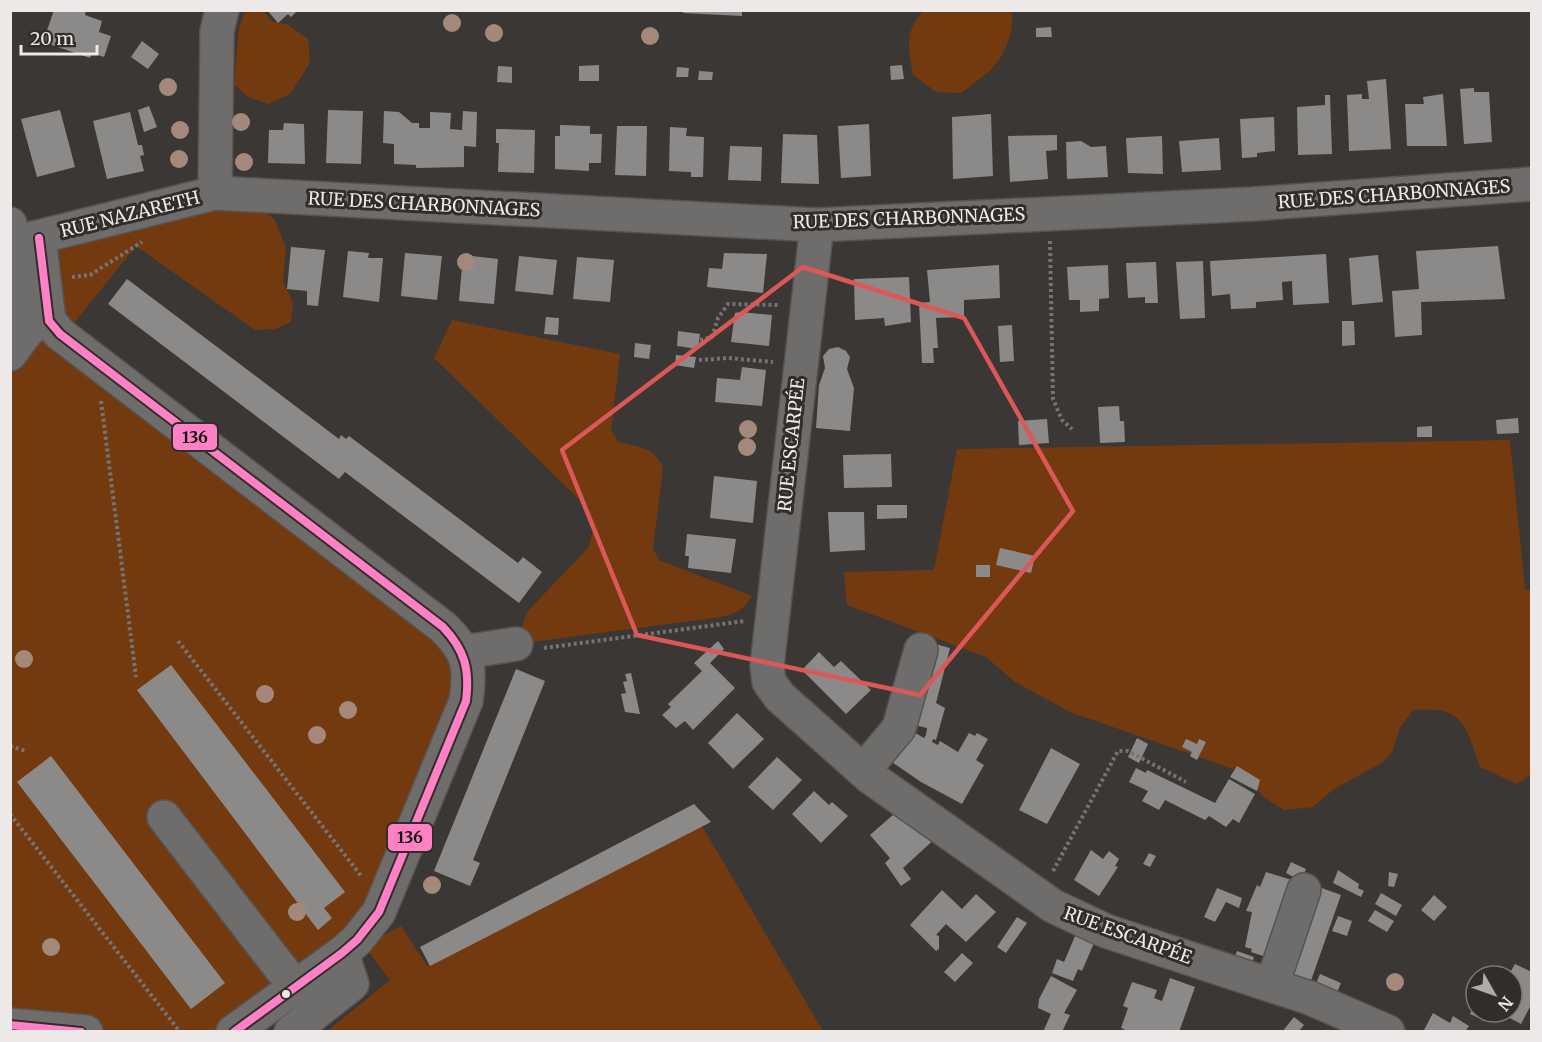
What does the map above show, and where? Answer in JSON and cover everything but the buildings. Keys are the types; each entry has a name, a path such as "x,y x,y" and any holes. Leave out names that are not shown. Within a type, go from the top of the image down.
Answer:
{"street":[{"path":"215,193 217,31 222,10"},
{"name":"RUE DES CHARBONNAGES","path":"215,193 816,225 1253,204 1532,184"},
{"name":"RUE NAZARETH","path":"19,237 215,193"},
{"name":"RUE ESCARPÉE","path":"816,225 772,617 767,666 769,682 780,697 863,771 1038,898 1106,931 1272,985 1328,1020 1388,1032"},
{"path":"19,237 19,282 40,324 60,334 443,627 458,641 464,652 470,675 466,701 383,905 357,940 296,988 233,1032"},
{"path":"10,354 40,324"},
{"path":"464,652 528,646"},
{"path":"863,771 899,728 921,650"},
{"path":"164,817 296,988"},
{"path":"1272,985 1304,890"},
{"path":"291,1032 352,984 342,952"},
{"path":"10,1025 86,1032"}],"path":[{"path":"1050,213 1053,399 1062,420 1072,429"},
{"path":"700,340 712,337 718,318 728,304 808,306"},
{"path":"699,360 728,358 800,365"},
{"path":"96,363 136,676"},
{"path":"528,646 772,617"},
{"path":"178,641 383,905"},
{"path":"10,746 26,751"},
{"path":"1038,898 1118,751 1128,752 1186,782"},
{"path":"10,814 180,1032"}],"highlighted area":[{"path":"803,267 964,318 1073,511 920,695 637,635 562,450"}],"shaded area":[{"path":"924,10 1011,11 1011,31 999,60 987,73 961,93 936,92 913,75 909,49 910,33"},
{"path":"245,11 263,11 273,22 287,24 308,39 310,63 290,94 268,104 248,97 234,84 239,27"},
{"path":"210,208 266,212 275,220 286,248 283,281 293,303 291,322 275,329 255,330 136,246 70,328 55,315 56,251 70,240"},
{"path":"26,317 468,651 367,924 233,1031 66,1032 11,1026 10,356"},
{"path":"452,320 620,354 611,430 618,442 651,452 663,468 653,549 659,560 752,596 748,602 738,611 720,617 516,644 527,612 588,548 593,523 588,508 434,358"},
{"path":"1510,440 1525,589 1531,591 1531,775 1517,784 1480,767 1466,729 1453,715 1443,711 1413,710 1400,728 1392,752 1383,762 1334,789 1313,807 1284,810 1264,797 1242,772 1070,712 1015,682 986,657 847,605 844,572 934,570 957,449"},
{"path":"699,821 823,1031 326,1032 390,980 364,946 401,926 427,966"}],"transit line":[{"name":"136","path":"39,238 49,321 60,334 443,627 461,652 464,661 467,680 466,701 379,912 357,940 342,953 234,1032"},
{"name":"136","path":"10,1025 81,1032"}]}
